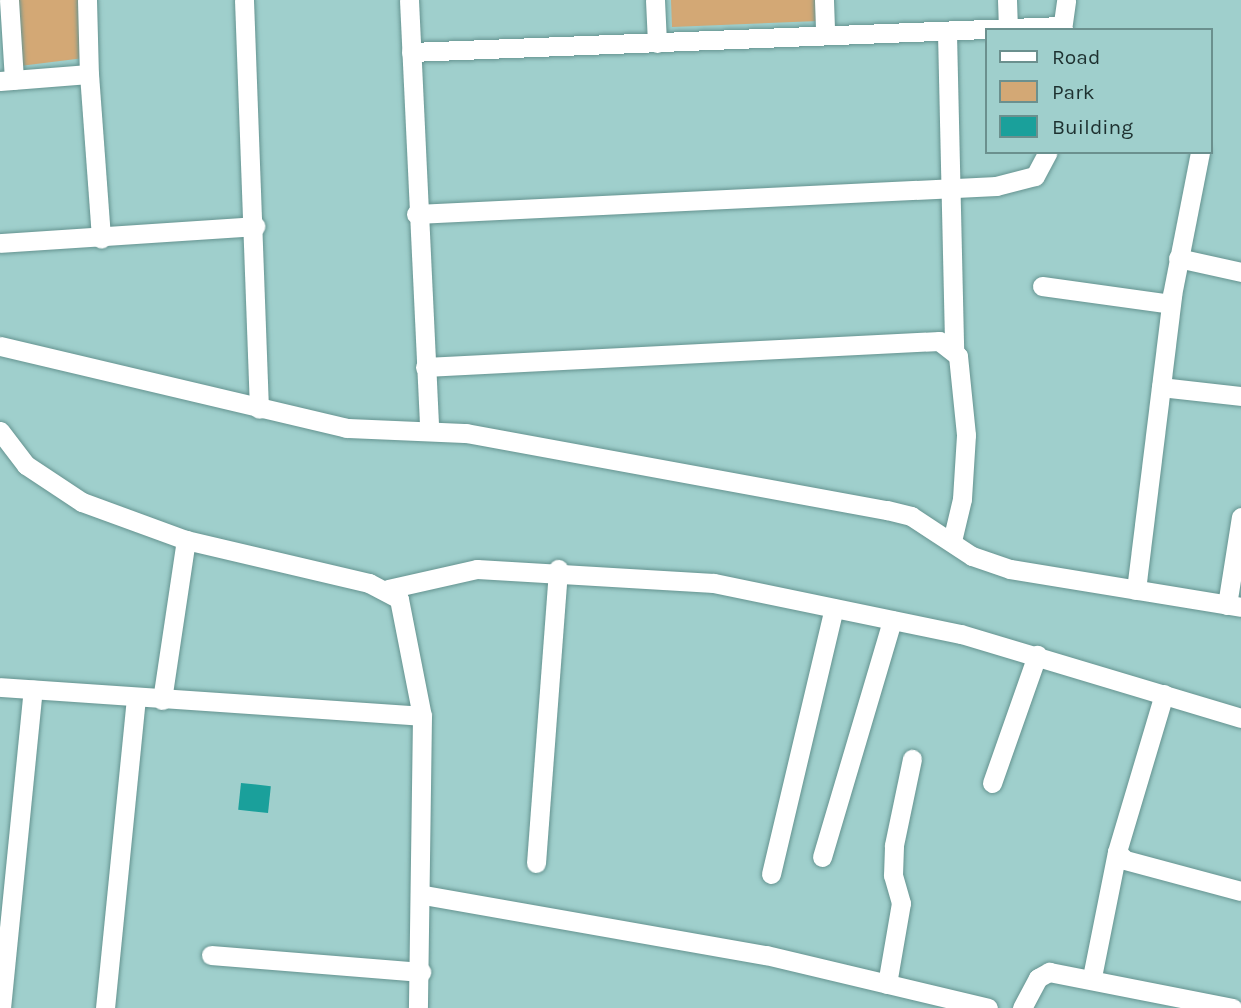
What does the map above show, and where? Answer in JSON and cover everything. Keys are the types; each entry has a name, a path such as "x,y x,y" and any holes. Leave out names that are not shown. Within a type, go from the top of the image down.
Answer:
{"street":[{"path":"9,0 7,80 89,74"},
{"path":"87,0 89,74 101,239"},
{"path":"244,0 255,226 258,409"},
{"path":"409,0 416,214 429,430"},
{"path":"655,0 657,43"},
{"path":"824,0 825,34"},
{"path":"1007,0 1008,27"},
{"path":"998,28 1062,28 1066,0"},
{"path":"411,52 825,34 947,33 986,29"},
{"path":"947,33 954,349 967,462 952,541"},
{"path":"416,214 1020,184 1035,176 1047,154"},
{"path":"1136,590 1171,304 1200,154"},
{"path":"0,243 101,239 255,226"},
{"path":"1178,258 1241,272"},
{"path":"1042,286 1171,304"},
{"path":"425,367 929,341 954,349"},
{"path":"0,346 346,428 429,430 887,510 1010,569 1234,606 1241,517"},
{"path":"1161,387 1241,396"},
{"path":"0,431 11,450 50,484 186,540 388,589 399,598 410,629 422,716 424,895 418,1008"},
{"path":"162,700 186,540"},
{"path":"388,589 477,569 558,569 678,578 892,620 1037,655 1241,719"},
{"path":"536,863 558,569"},
{"path":"771,874 834,608"},
{"path":"822,857 892,620"},
{"path":"992,783 1037,655"},
{"path":"0,687 136,699 422,716"},
{"path":"1,1008 33,690"},
{"path":"1092,977 1117,852 1164,694"},
{"path":"105,1008 136,699"},
{"path":"887,984 901,903 893,856 912,759"},
{"path":"1117,852 1125,860 1241,891"},
{"path":"424,895 707,944 988,1008"},
{"path":"211,955 337,960 421,972"},
{"path":"1022,1008 1038,978 1049,972 1092,977 1232,1008"}],"green space":[{"path":"19,0 81,0 84,58 20,66"},
{"path":"671,0 817,0 818,21 672,27"}],"building":[{"path":"241,783 271,786 268,813 238,810"}]}
